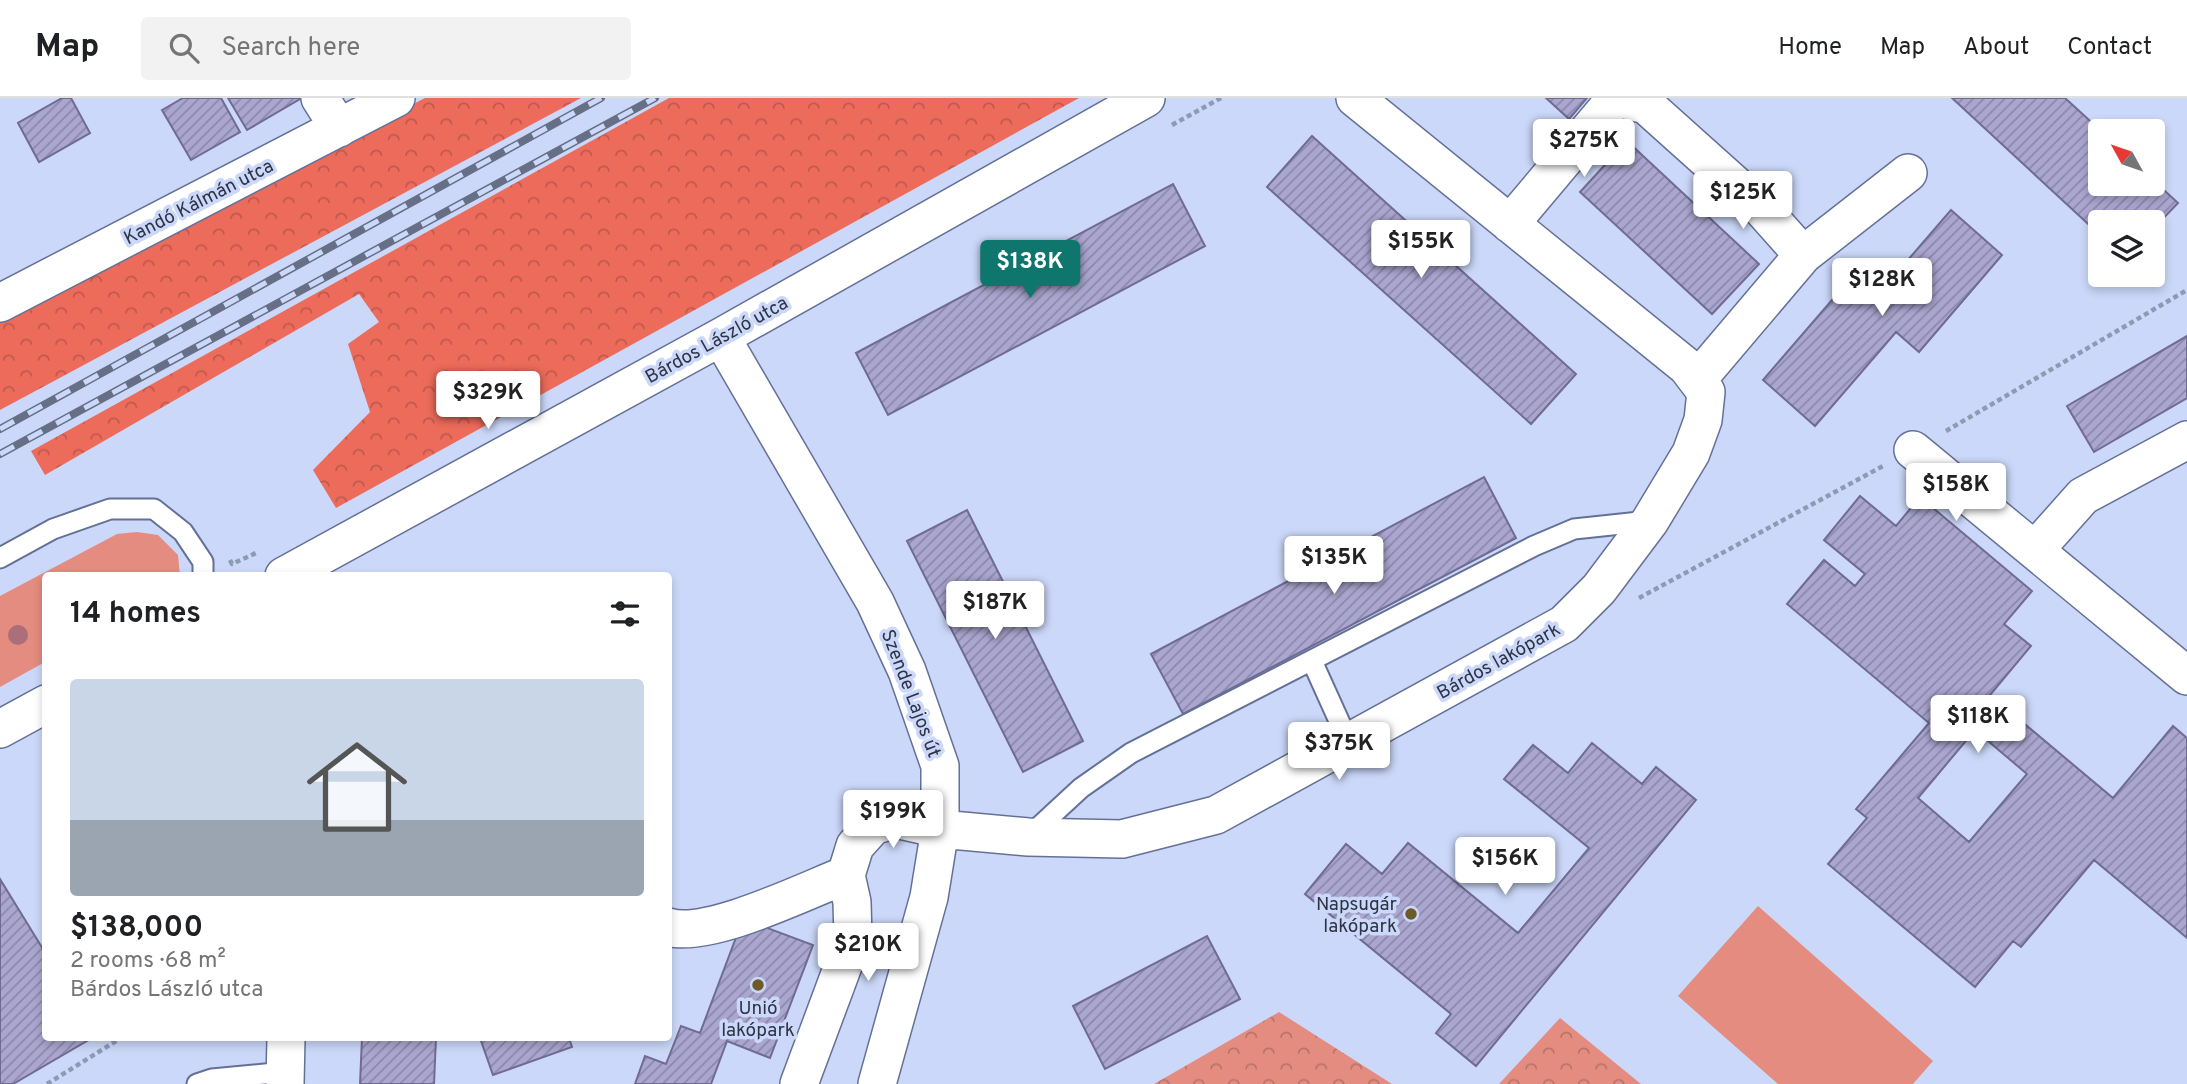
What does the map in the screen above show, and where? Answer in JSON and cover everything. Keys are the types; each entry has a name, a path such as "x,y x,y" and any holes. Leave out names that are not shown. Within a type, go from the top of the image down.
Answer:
{"street":[{"name":"Kandó Kálmán utca","path":"0,303 330,113 396,98"},
{"name":"Bárdos László utca","path":"291,572 721,338 1146,98"},
{"path":"1355,98 1687,367 1697,380 1803,255 1908,173"},
{"path":"1510,224 1617,98 1646,105 1762,209 1803,255"},
{"name":"Szende Lajos út","path":"721,338 875,602 907,671 940,766 940,829 929,897 877,1084"},
{"name":"Bárdos lakópark","path":"845,875 855,846 873,826 895,819 940,829 1028,837 1122,839 1216,815 1564,624 1599,589 1650,521 1691,453 1703,420 1706,392 1697,380"},
{"path":"2035,550 2082,496 2187,440"},
{"path":"1913,450 2187,676"},
{"path":"0,729 42,706"},
{"path":"672,928 679,930 720,924 845,875 852,902 853,939 799,1084"}],"lane":[{"path":"0,558 53,529 110,509 154,509 183,532 203,562 203,572"},
{"path":"1028,837 1081,788 1131,753 1534,546 1574,530 1650,521"},
{"path":"1312,661 1349,743"},
{"path":"197,1084 285,1065"}],"path":[{"path":"47,1084 116,1041"}],"green space":[{"path":"425,98 581,98 0,410 0,319"},
{"path":"669,98 1079,98 336,508 313,470 370,412 348,344 379,322 359,294 45,475 31,451"},
{"path":"137,532 158,535 178,555 180,572 45,572 117,534"},
{"path":"42,574 42,664 0,687 0,596"},
{"path":"1758,906 1933,1061 1913,1084 1778,1084 1678,996"},
{"path":"1279,1012 1392,1084 1154,1084"},
{"path":"1560,1018 1641,1084 1499,1084"}],"building":[{"path":"62,98 71,98 90,133 39,162 18,123"},
{"path":"183,98 221,98 240,132 191,160 162,110"},
{"path":"228,98 299,98 300,99 247,130"},
{"path":"1546,98 1587,98 1569,119"},
{"path":"1952,98 2065,98 2088,119 2088,196 2165,196 2165,191 2178,203 2165,216 2165,210 2088,210 2088,224"},
{"path":"1312,136 1576,374 1531,424 1267,187"},
{"path":"1627,141 1759,264 1712,314 1580,192"},
{"path":"1173,184 1205,246 888,415 856,353"},
{"path":"1951,210 2002,255 1919,352 1896,332 1815,426 1763,380 1851,278 1875,298"},
{"path":"2187,336 2187,398 2094,452 2067,406"},
{"path":"1484,477 1516,538 1183,714 1151,654"},
{"path":"1860,496 1896,526 1920,497 2032,591 2004,624 2031,646 1990,695 2113,798 2173,726 2187,738 2187,938 2094,860 2021,947 2013,941 1975,987 1828,864 1867,818 1856,809 1929,723 1787,604 1824,560 1855,586 1865,574 1824,540","holes":["1975,730 2027,774 1969,842 1918,798"]},
{"path":"967,510 1083,741 1023,772 907,541"},
{"name":"Napsugár lakópark","path":"1592,743 1642,784 1656,767 1696,800 1476,1066 1436,1033 1451,1014 1305,894 1346,844 1382,874 1408,843 1518,933 1589,848 1504,779 1533,745 1568,773"},
{"path":"0,879 42,947 42,1041 87,1041 13,1084 0,1084"},
{"name":"Unió lakópark","path":"743,919 813,945 770,1058 727,1041 711,1084 635,1084 645,1056 666,1064 681,1026 700,1033"},
{"path":"1207,936 1240,999 1105,1069 1073,1006"},
{"path":"362,1041 436,1041 434,1084 360,1084"},
{"path":"481,1041 570,1041 572,1047 493,1075"}],"railway":[{"path":"0,429 601,98"},
{"path":"0,454 655,98"}],"place":[{"name":"Napsugár lakópark","path":"1411,914"},
{"name":"Unió lakópark","path":"758,985"}]}
